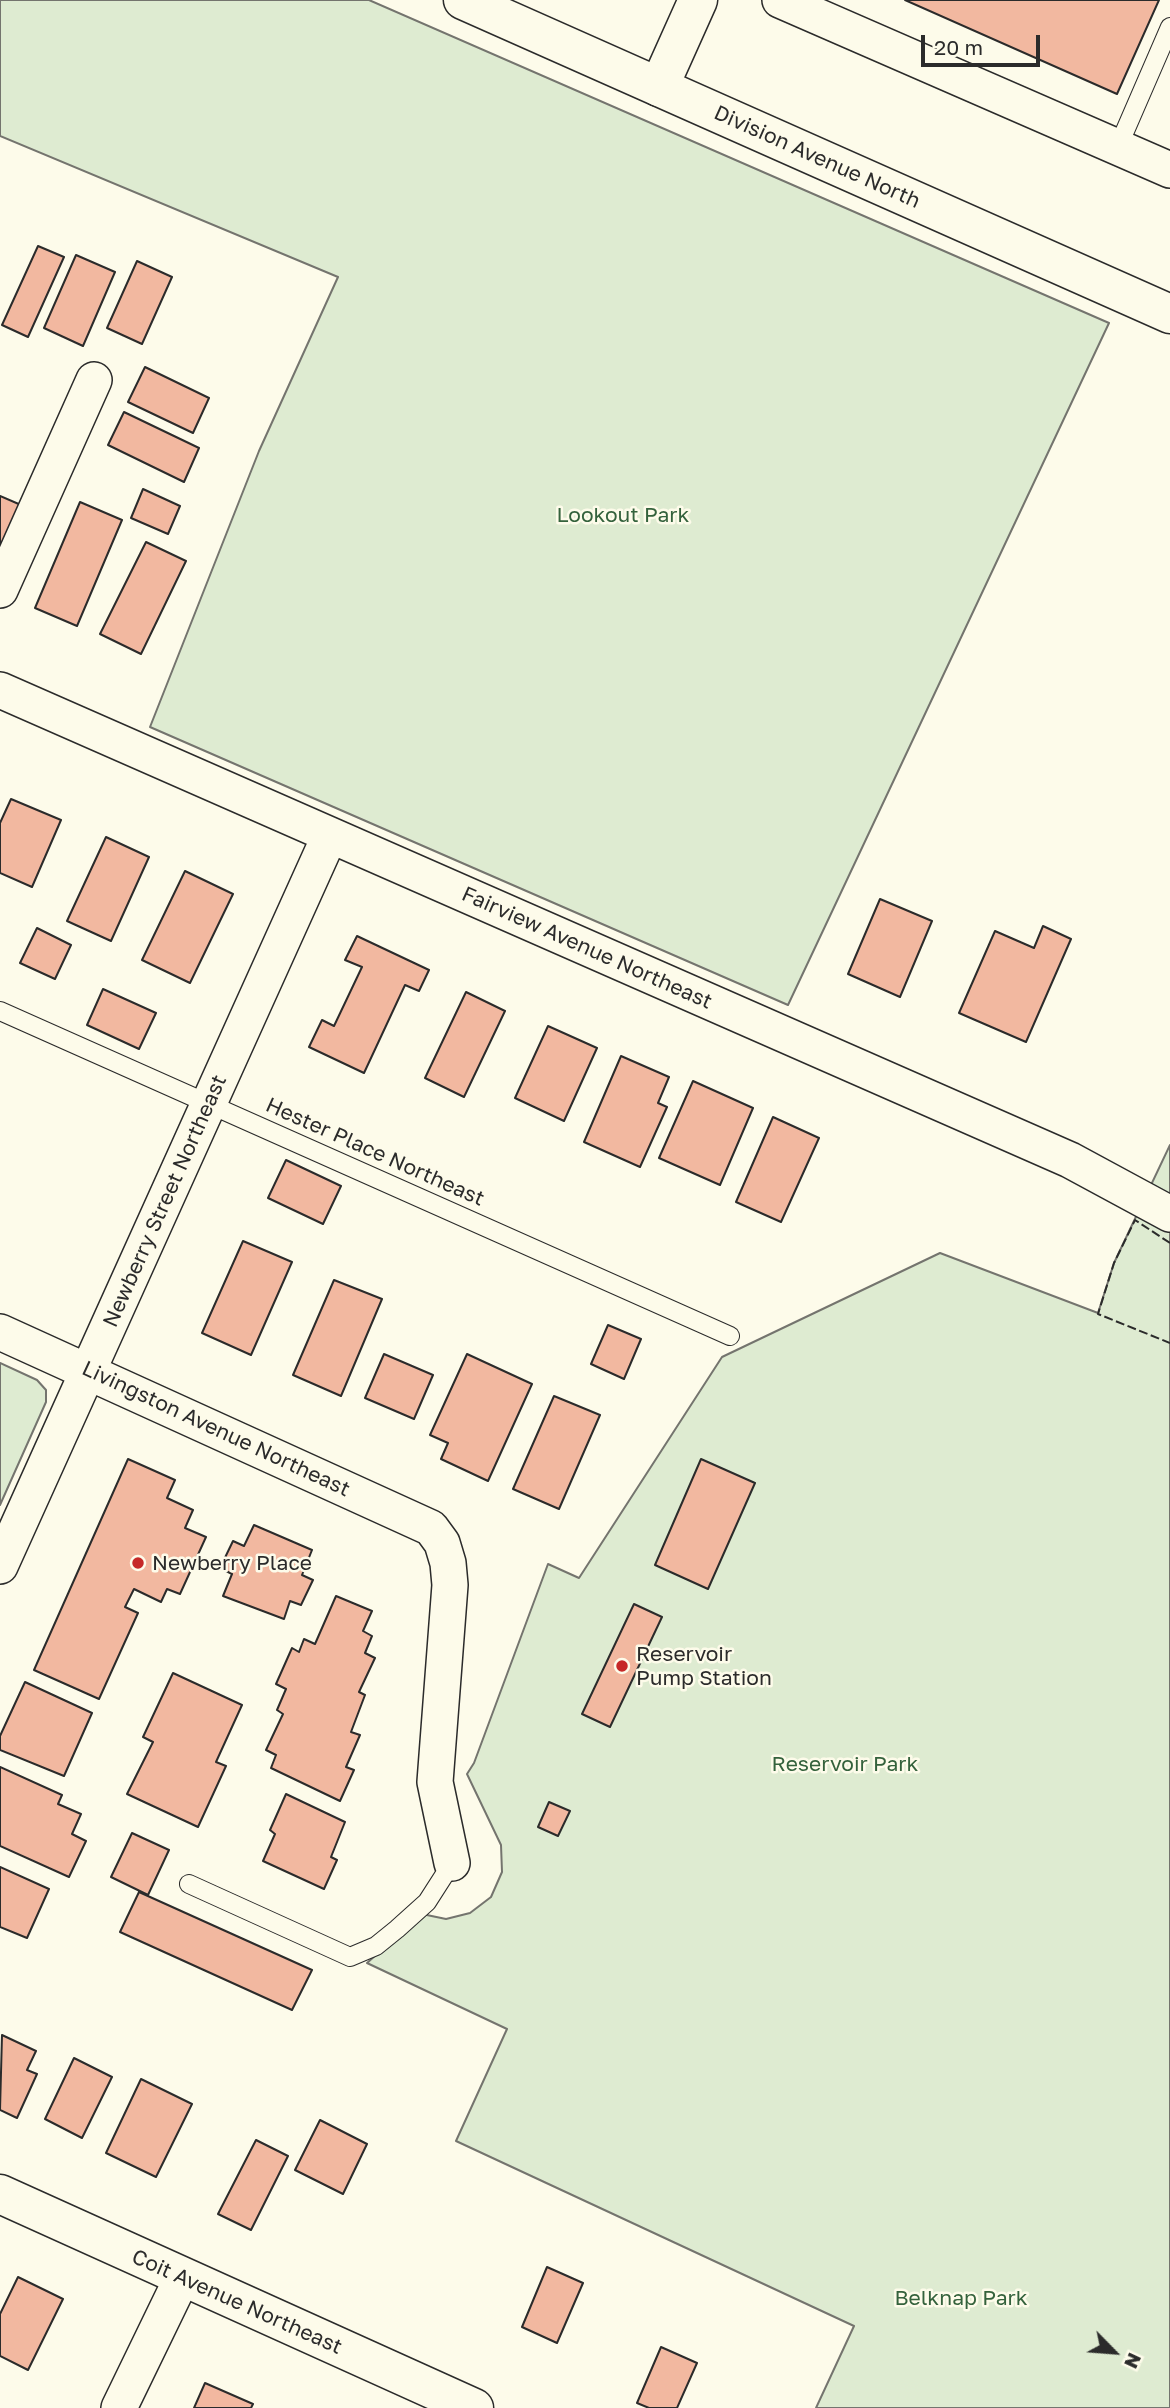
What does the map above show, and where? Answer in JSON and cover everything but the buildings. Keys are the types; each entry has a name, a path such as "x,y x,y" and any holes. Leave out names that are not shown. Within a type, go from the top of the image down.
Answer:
{"main road":[{"name":"Division Avenue North","path":"463,0 1170,314"},
{"path":"659,87 698,0"},
{"name":"Coit Avenue Northeast","path":"0,2194 474,2408"}],"street":[{"path":"779,0 1170,170"},
{"path":"0,590 94,380"},
{"name":"Fairview Avenue Northeast","path":"0,690 1070,1160 1170,1214"},
{"name":"Newberry Street Northeast","path":"0,1566 330,835"},
{"name":"Livingston Avenue Northeast","path":"0,1332 432,1528 442,1543 448,1563 450,1585 435,1782 452,1863"},
{"path":"118,2408 182,2278"}],"lane":[{"path":"1118,147 1163,63 1170,27"},
{"name":"Hester Place Northeast","path":"0,1011 730,1336"},
{"path":"189,1884 350,1957 376,1946 427,1902 452,1863"}],"green space":[{"name":"Lookout Park","path":"0,0 369,0 1109,323 788,1005 150,727 259,451 338,277 0,136"},
{"name":"Reservoir Park","path":"1170,1145 1170,2408 816,2408 854,2326 456,2141 507,2029 367,1963 422,1914 446,1919 470,1913 491,1897 502,1872 501,1845 467,1774 474,1763 548,1564 579,1578 722,1357 940,1253 1098,1313 1114,1263"},
{"path":"0,1363 37,1380 46,1390 46,1402 0,1505"}],"fence":[{"path":"1170,1243 1135,1220 1114,1263 1098,1314 1170,1343"}],"place":[{"name":"Newberry Place","path":"138,1563"},
{"name":"Reservoir Pump Station","path":"622,1666"}],"park label":[{"name":"Belknap Park","path":"961,2298"}]}
